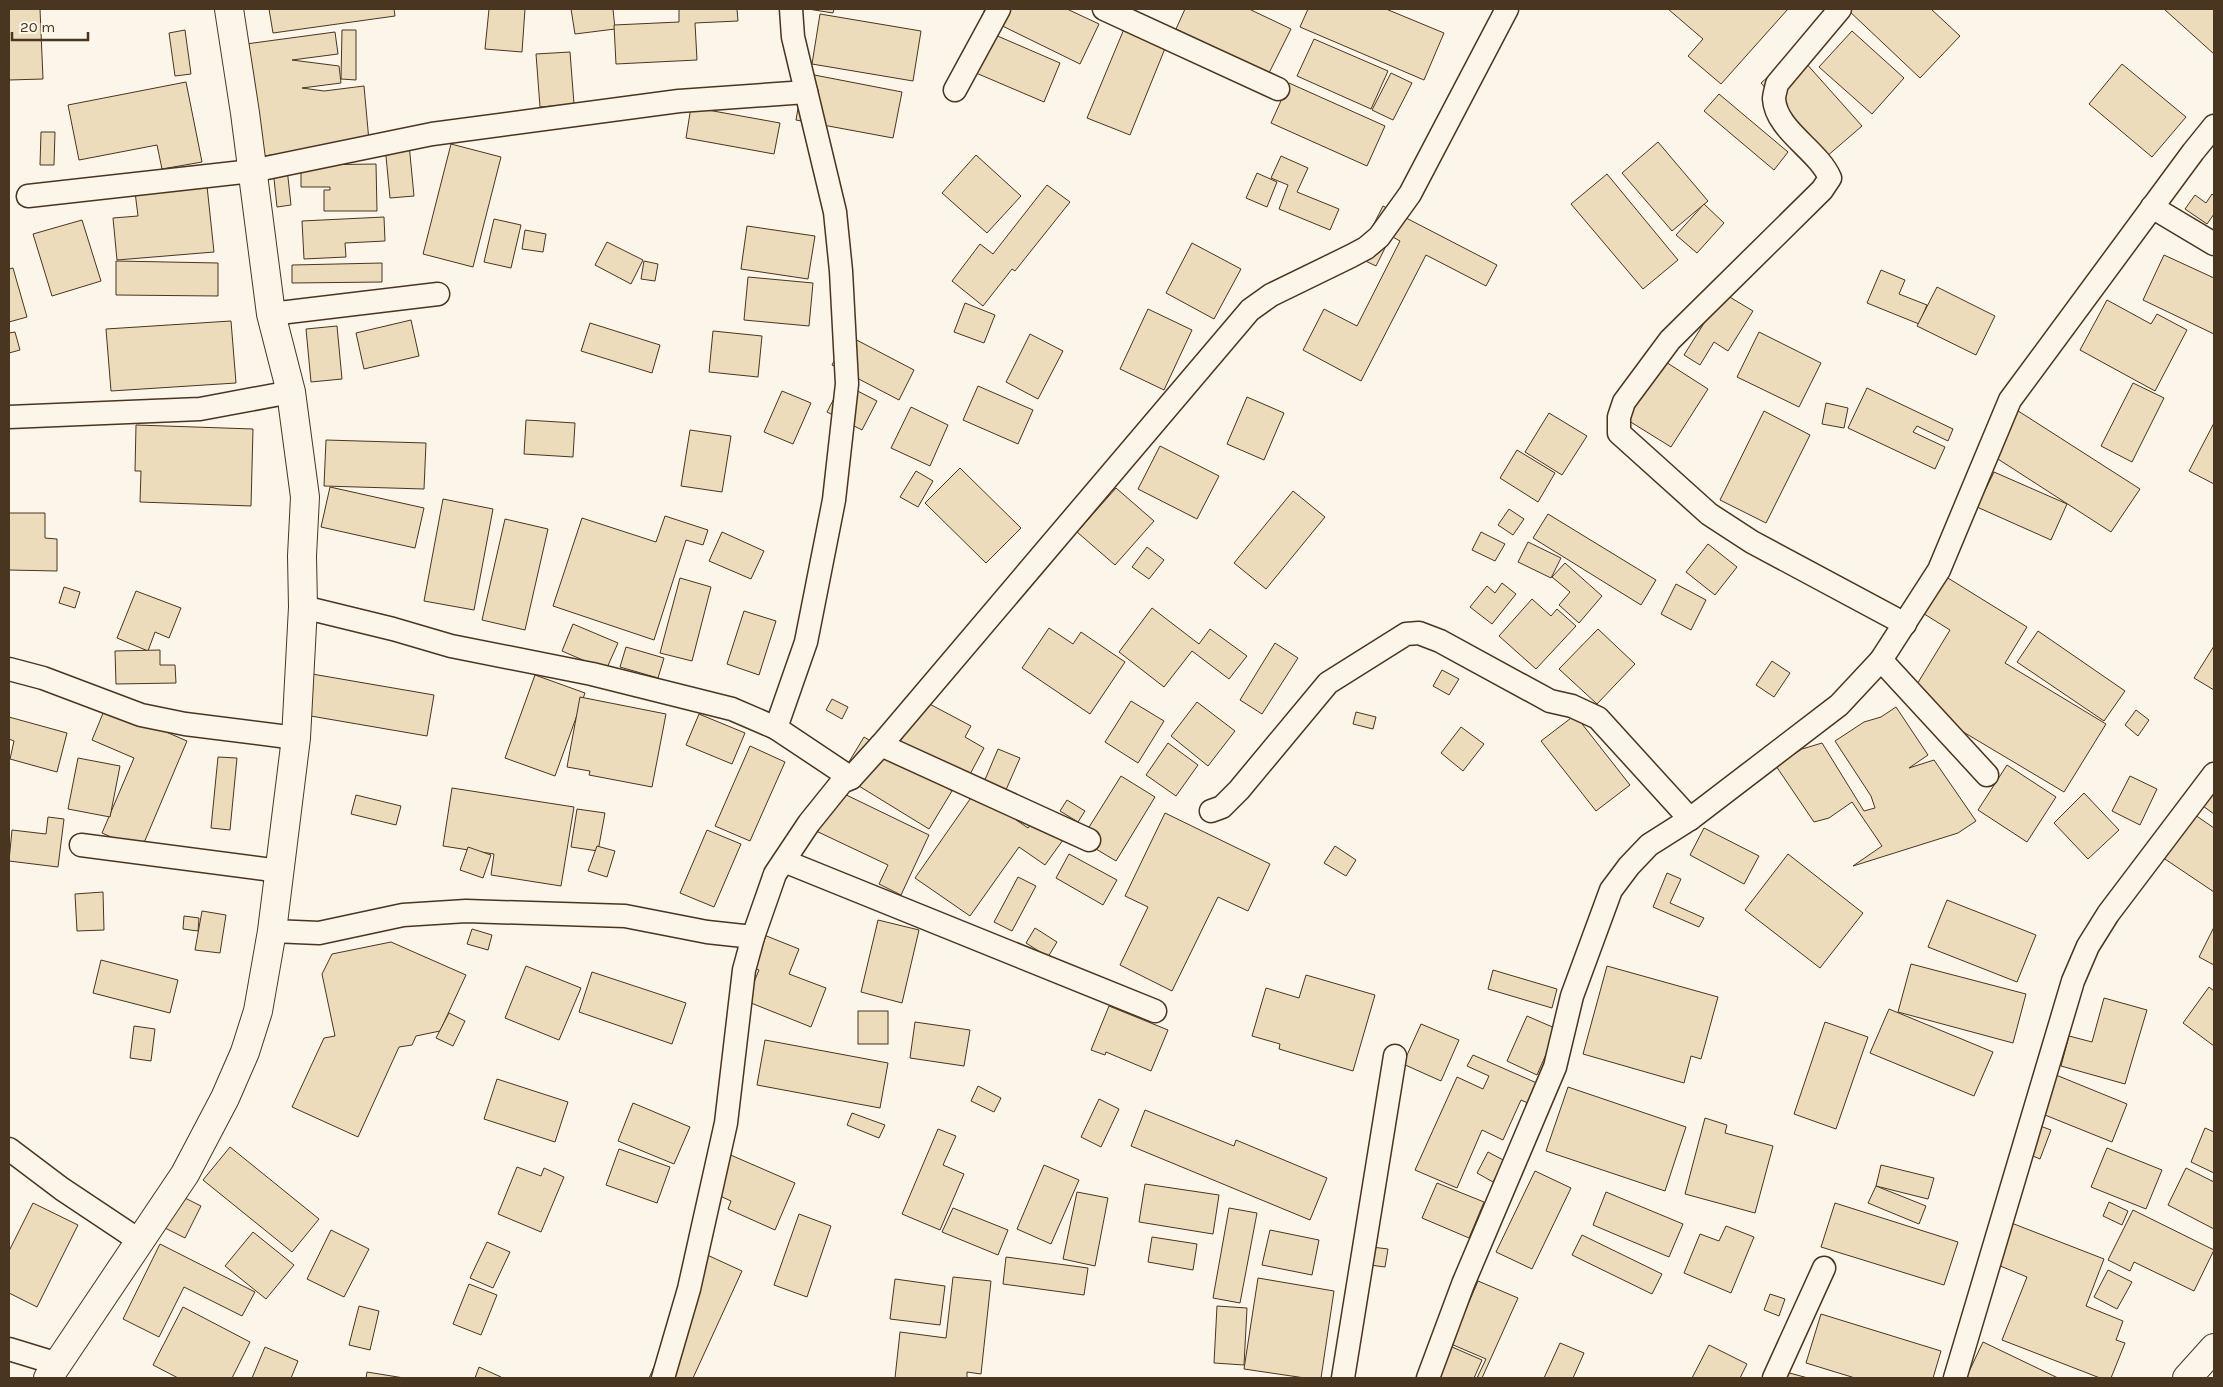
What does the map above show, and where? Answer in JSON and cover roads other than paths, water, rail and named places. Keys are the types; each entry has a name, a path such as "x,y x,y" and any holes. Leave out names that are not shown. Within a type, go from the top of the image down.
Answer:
{"street":[{"path":"9,1349 53,1371 185,1174 225,1098 245,1052 258,1011 272,930 296,738 303,607 304,497 291,392 271,314 229,9"},
{"path":"776,728 806,642 834,500 847,384 841,271 835,212 793,37 791,9"},
{"path":"955,90 999,9"},
{"path":"1104,9 1278,89"},
{"path":"663,1378 689,1289 726,1123 744,970 753,937 775,874 809,823 836,789 842,782 851,778 881,745 1250,310 1271,295 1351,256 1379,237 1410,194 1507,9"},
{"path":"1840,9 1777,84 1774,99 1783,123 1825,167 1830,178 1822,190 1670,340 1624,402 1618,425 1619,433 1708,514 1752,542 1905,624"},
{"path":"28,196 252,171 432,134 679,101 806,92"},
{"path":"1428,1378 1463,1284 1555,1068 1572,996 1611,890 1629,866 1650,845 1690,819 1839,705 1881,660 1939,570 2010,400 2214,126"},
{"path":"2152,207 2214,244"},
{"path":"271,314 438,294"},
{"path":"9,417 200,408 291,392"},
{"path":"303,607 393,629 451,646 592,674 732,709 776,728 851,778"},
{"path":"1211,811 1222,807 1238,790 1328,683 1406,634 1419,633 1440,641 1550,701 1572,706 1598,718 1690,819"},
{"path":"1881,660 1987,775"},
{"path":"9,669 43,678 140,715 203,726 296,738"},
{"path":"881,745 1089,840"},
{"path":"1954,1378 2073,981 2088,946 2108,914 2214,774"},
{"path":"82,845 280,871"},
{"path":"784,861 1155,1011"},
{"path":"272,930 319,933 403,915 466,911 625,916 707,932 753,937"},
{"path":"1343,1378 1394,1056"},
{"path":"9,1149 62,1189 140,1241"},
{"path":"1774,1378 1824,1268"},
{"path":"2187,1378 2214,1348"}]}
